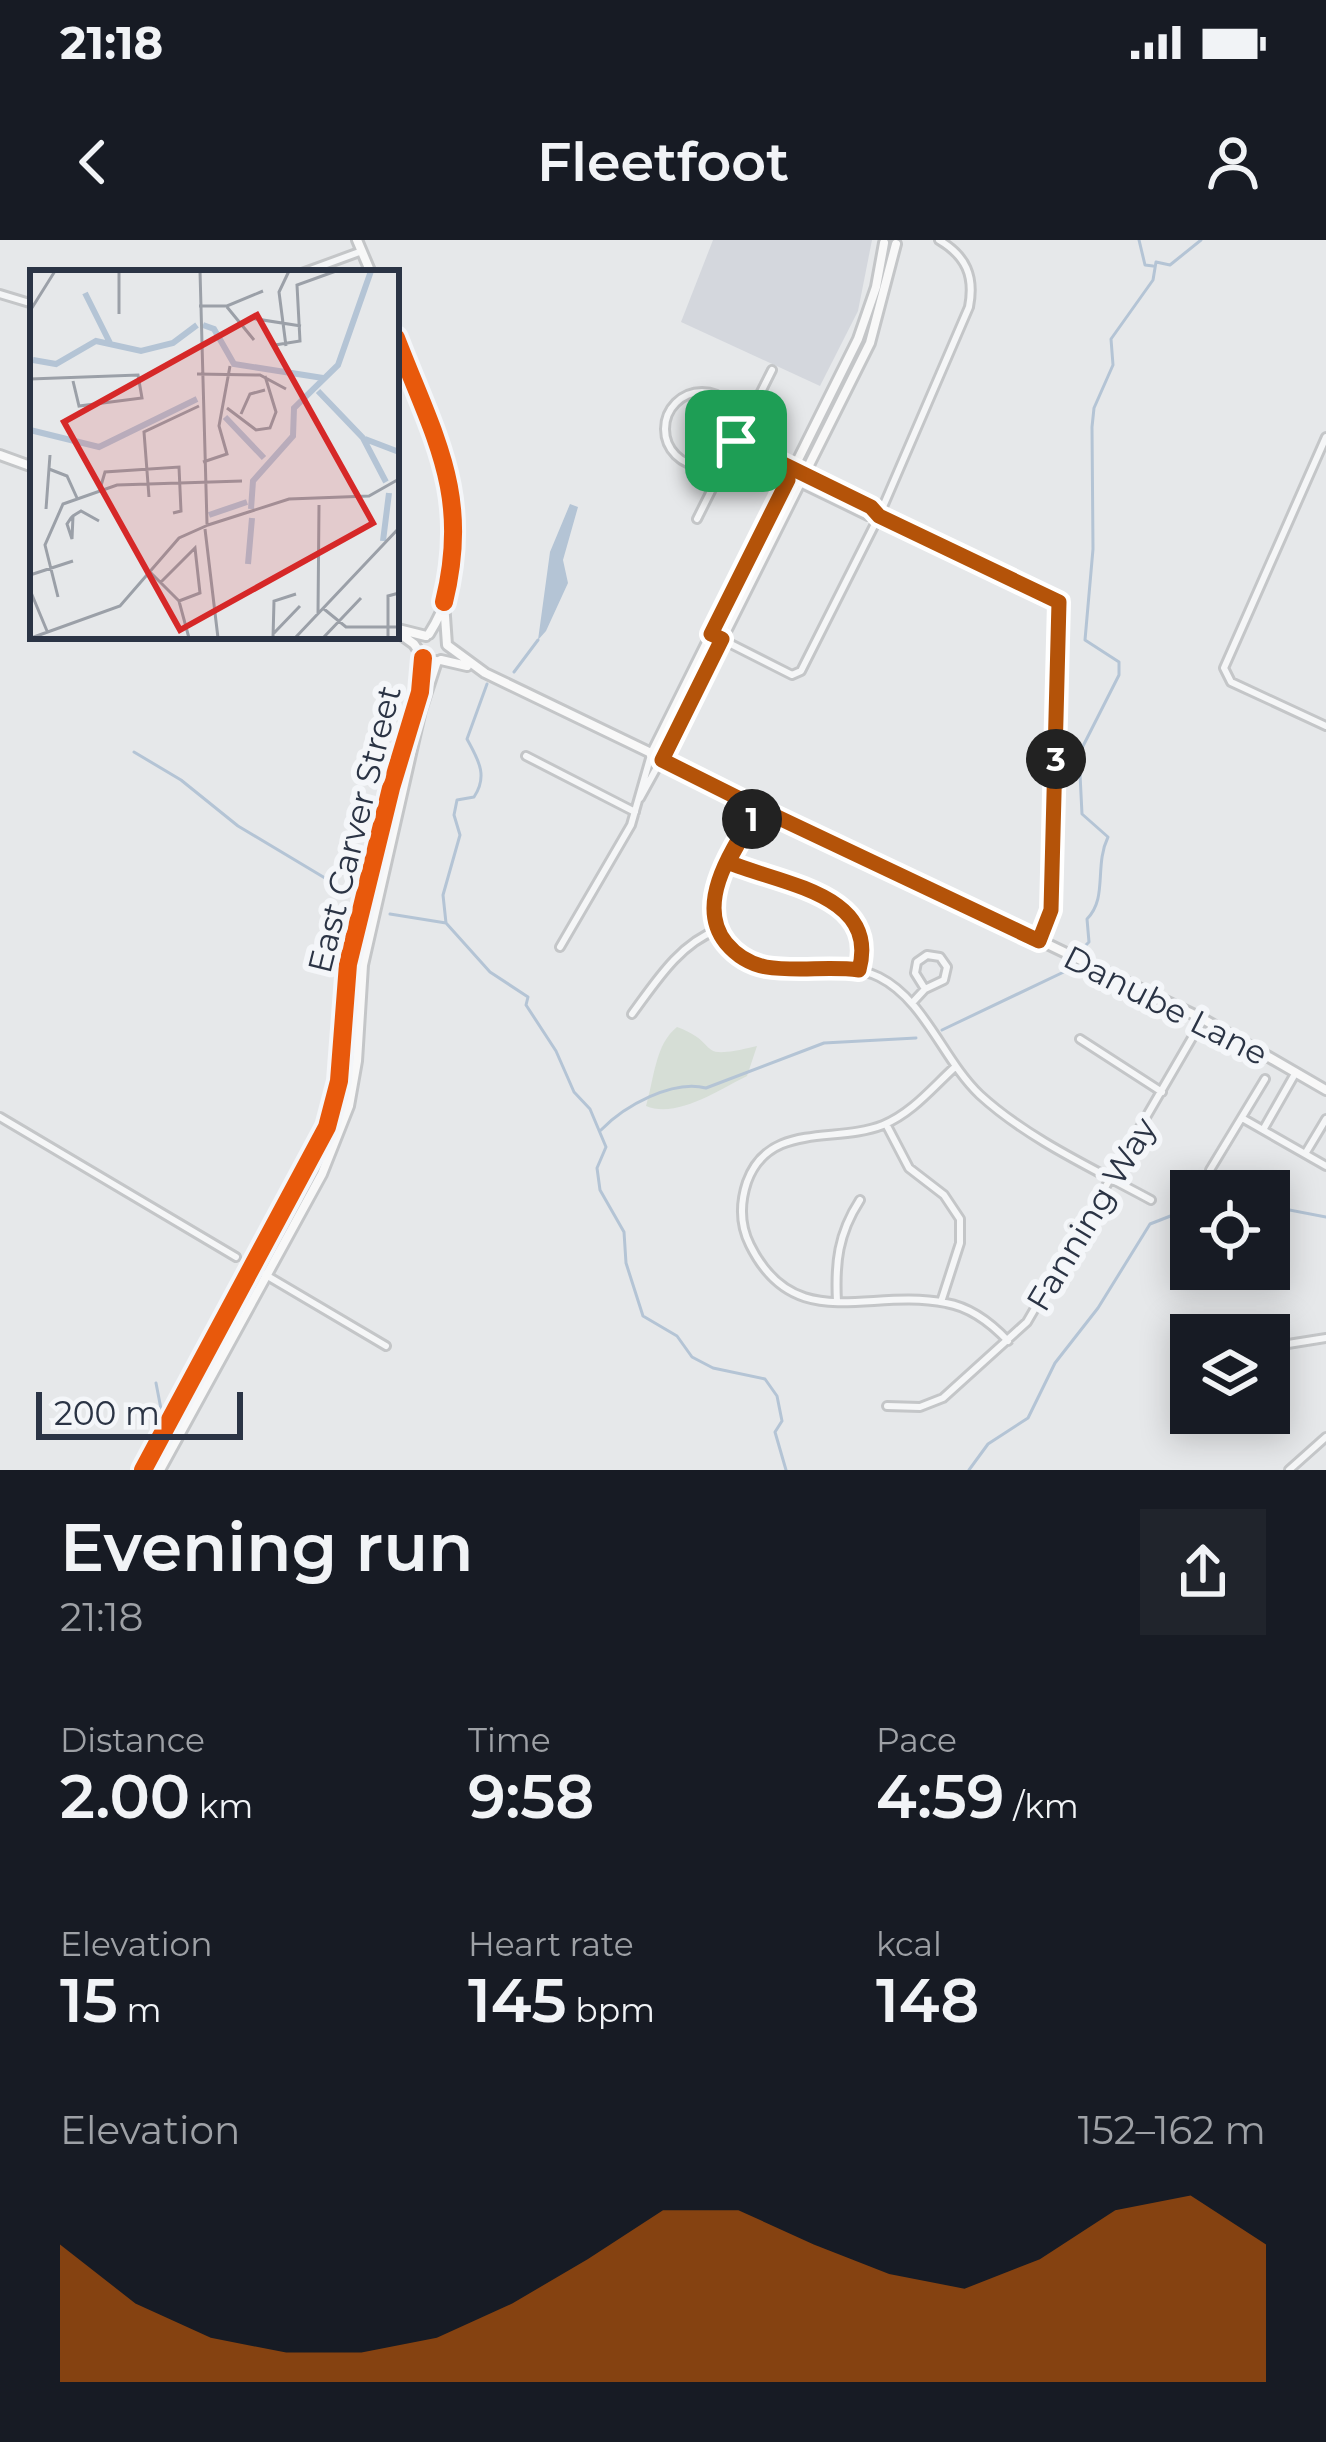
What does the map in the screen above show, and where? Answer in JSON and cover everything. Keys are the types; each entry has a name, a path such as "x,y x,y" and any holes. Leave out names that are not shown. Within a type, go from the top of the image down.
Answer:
{"street":[{"path":"357,240 369,270"},
{"path":"711,634 796,675 879,516 970,302 969,271 956,251 940,240"},
{"path":"560,946 620,847 650,754 866,321 880,272 882,242 898,242 877,325 638,801"},
{"path":"310,270 362,251"},
{"path":"0,294 30,303"},
{"path":"399,346 453,496 456,537 444,602 446,642"},
{"path":"738,422 750,414 772,370"},
{"path":"701,392 725,400 738,422 736,441 715,464 690,464 675,454 667,440 668,415 685,396 701,392"},
{"path":"1326,437 1225,668 1231,682 1326,726"},
{"path":"736,441 1059,602 1051,910 1039,941"},
{"path":"732,450 868,516 879,516"},
{"path":"0,455 30,466"},
{"path":"697,519 717,479 715,464"},
{"path":"399,630 427,635 444,602"},
{"path":"399,632 421,654"},
{"name":"Danube Lane","path":"427,635 446,642 485,673"},
{"name":"East Carver Street","path":"143,1470 312,1161 334,1105 348,964 414,714 427,635"},
{"name":"East Carver Street","path":"160,1470 331,1157 349,1106 363,965 421,710 446,642"},
{"name":"Danube Lane","path":"421,654 485,673 1203,1019 1326,1090"},
{"path":"526,756 634,812"},
{"path":"758,808 714,898 717,929 731,949 762,966 859,970 888,982 911,1003 955,1067 1004,1114 1151,1200"},
{"path":"728,862 776,877 847,912 861,932 859,970"},
{"path":"632,1014 677,957 695,940 717,929"},
{"path":"911,1003 947,974 944,960 933,954 921,958 915,968 925,989"},
{"name":"Fanning Way","path":"887,1406 920,1407 944,1398 1008,1341 1046,1295 1203,1019"},
{"path":"1080,1039 1162,1092"},
{"path":"955,1067 906,1113 886,1124 785,1141 756,1165 744,1191 745,1234 767,1273 802,1299 941,1302 984,1320 1008,1341"},
{"path":"1263,1130 1296,1072"},
{"path":"1210,1170 1264,1079"},
{"path":"0,1117 236,1257"},
{"path":"1241,1118 1326,1166"},
{"path":"1305,1154 1326,1119"},
{"path":"886,1124 905,1164 944,1195 960,1219 962,1235 941,1302"},
{"path":"837,1302 836,1252 860,1200"},
{"path":"254,1268 386,1346"},
{"path":"1290,1344 1326,1338"},
{"path":"1289,1470 1326,1437"}],"shaded area":[{"path":"713,240 872,240 858,311 820,386 681,322"},
{"path":"677,1027 715,1052 757,1046 747,1076 684,1106 646,1106 660,1053"}],"water":[{"path":"570,504 578,507 563,560 568,583 538,640 550,552"}],"waterway":[{"path":"1139,240 1145,265 1153,266"},
{"path":"1082,949 1089,942 1087,919 1097,901 1108,837 1082,814 1079,754 1119,675 1119,662 1085,640 1093,549 1094,408 1113,365 1111,339 1153,280 1156,262 1170,265 1201,240"},
{"path":"514,672 538,640"},
{"path":"446,923 443,895 460,835 454,815 457,800 474,797 481,781 467,739 487,684"},
{"path":"134,752 181,780 238,826 350,893"},
{"path":"390,914 446,923 490,972 528,997 526,1005 556,1051 574,1092 590,1109 606,1147 597,1168 600,1190 624,1232 626,1263 643,1316 677,1336 692,1357 713,1368 765,1379 777,1396 782,1421 775,1432 786,1470"},
{"path":"942,1030 1070,969"},
{"path":"601,1130 622,1112 664,1091 706,1088 824,1043 916,1038"},
{"path":"1290,1210 1326,1217"},
{"path":"969,1470 988,1444 1028,1418 1055,1363 1098,1308 1150,1224 1170,1216"},
{"path":"156,1383 161,1409"}],"cycle path":[{"path":"399,346 435,437 451,497 451,564 444,602"},
{"path":"143,1470 327,1127 339,1081 348,964 420,692 423,658"}],"route":[{"path":"736,441 732,450 788,480 711,634 722,639 662,760 758,808 728,862 716,888 717,929 731,949 762,966 859,970 861,932 847,912 776,877 728,862 754,815 758,808 1039,941 1051,910 1059,602 736,441"}]}
